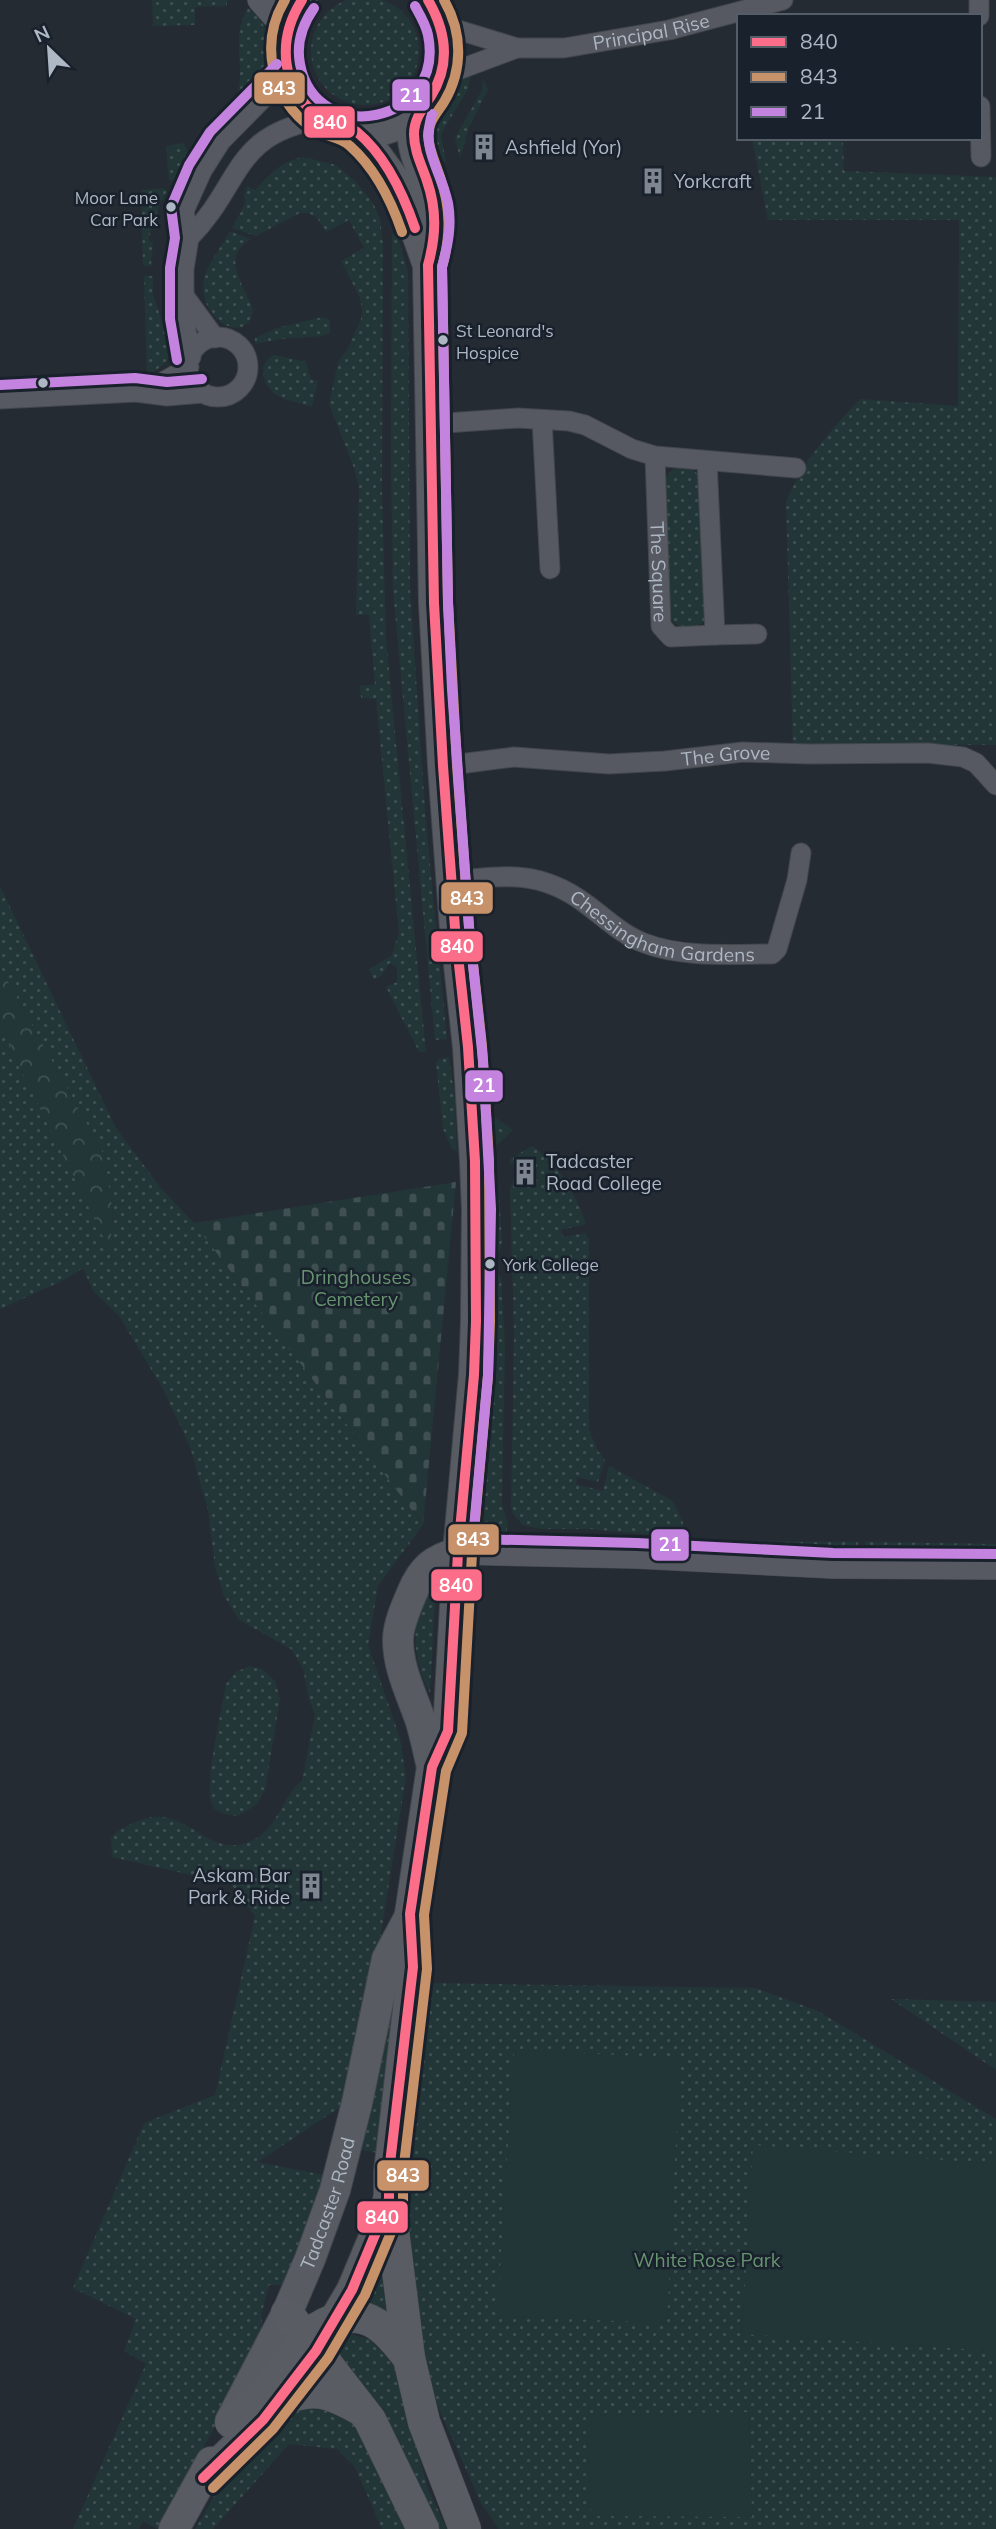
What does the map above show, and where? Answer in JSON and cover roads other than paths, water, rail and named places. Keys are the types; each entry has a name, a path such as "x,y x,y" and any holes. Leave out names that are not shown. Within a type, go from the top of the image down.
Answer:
{"highway":[{"path":"389,2199 409,2358 424,2422 465,2529"},
{"path":"287,2312 370,2420 423,2529"},
{"path":"231,2422 267,2391 311,2344 317,2327 335,2320 347,2316 364,2316 394,2339 409,2358"},
{"path":"280,2400 305,2391 322,2392 362,2410"},
{"path":"443,2475 479,2529"}],"main road":[{"path":"302,0 289,22 285,37 287,74 299,97 322,119 354,130 372,131 389,127 419,110 429,100 442,75 445,59 435,13"},
{"path":"419,110 413,131 414,145 432,196 436,221 436,239 429,265 434,603 443,766 469,1061 477,1210 474,1375 458,1553"},
{"path":"354,130 401,190 429,265"},
{"name":"Tadcaster Road","path":"335,2320 352,2290 389,2199 389,2172 413,1967 411,1914 432,1767 448,1731 458,1553 436,1560 422,1572 404,1610 398,1639 403,1675 421,1723 432,1767"},
{"name":"Tadcaster Road","path":"174,2529 203,2478 287,2312 310,2259 335,2190 357,2102 387,1959 411,1914"},
{"name":"Tadcaster Road","path":"203,2478 280,2400 311,2344"}],"street":[{"path":"259,0 276,19 285,37"},
{"name":"Principal Rise","path":"435,13 517,48 564,48 633,37 753,5 783,0"},
{"name":"Principal Rise","path":"442,75 517,48"},
{"path":"136,392 161,383 190,362 198,346 215,338 229,340 241,348 248,362 247,376 243,384 229,395 211,396 203,393 192,382 190,362 184,319 184,270 189,238 184,211 207,163 233,127 287,74"},
{"path":"189,238 208,219 221,194 254,148 282,128 322,119"},
{"path":"981,140 981,158"},
{"path":"185,297 215,338"},
{"path":"0,399 136,392 167,396 203,393"},
{"path":"432,424 518,418 585,425 632,449 655,456 796,468"},
{"path":"542,420 550,569"},
{"name":"The Square","path":"655,456 661,626 664,632 671,637 757,634"},
{"path":"707,461 715,635"},
{"name":"The Grove","path":"443,766 514,757 634,763 743,752 928,753 955,755 976,763 996,785"},
{"name":"Chessingham Gardens","path":"453,881 503,875 524,876 563,888 642,943 665,949 703,953 772,954 781,937 797,880 801,853"},
{"path":"458,1553 636,1557 833,1567 996,1568"}],"place":[{"name":"Ashfield (Yor)","path":"484,147"},
{"name":"Yorkcraft","path":"653,181"},
{"name":"Moor Lane Car Park","path":"171,207"},
{"name":"St Leonard's Hospice","path":"443,340"},
{"name":"Tadcaster Road College","path":"525,1172"},
{"name":"York College","path":"490,1264"},
{"name":"Askam Bar Park & Ride","path":"311,1886"}],"park label":[{"name":"Dringhouses Cemetery","path":"356,1288"},
{"name":"White Rose Park","path":"707,2260"}]}
